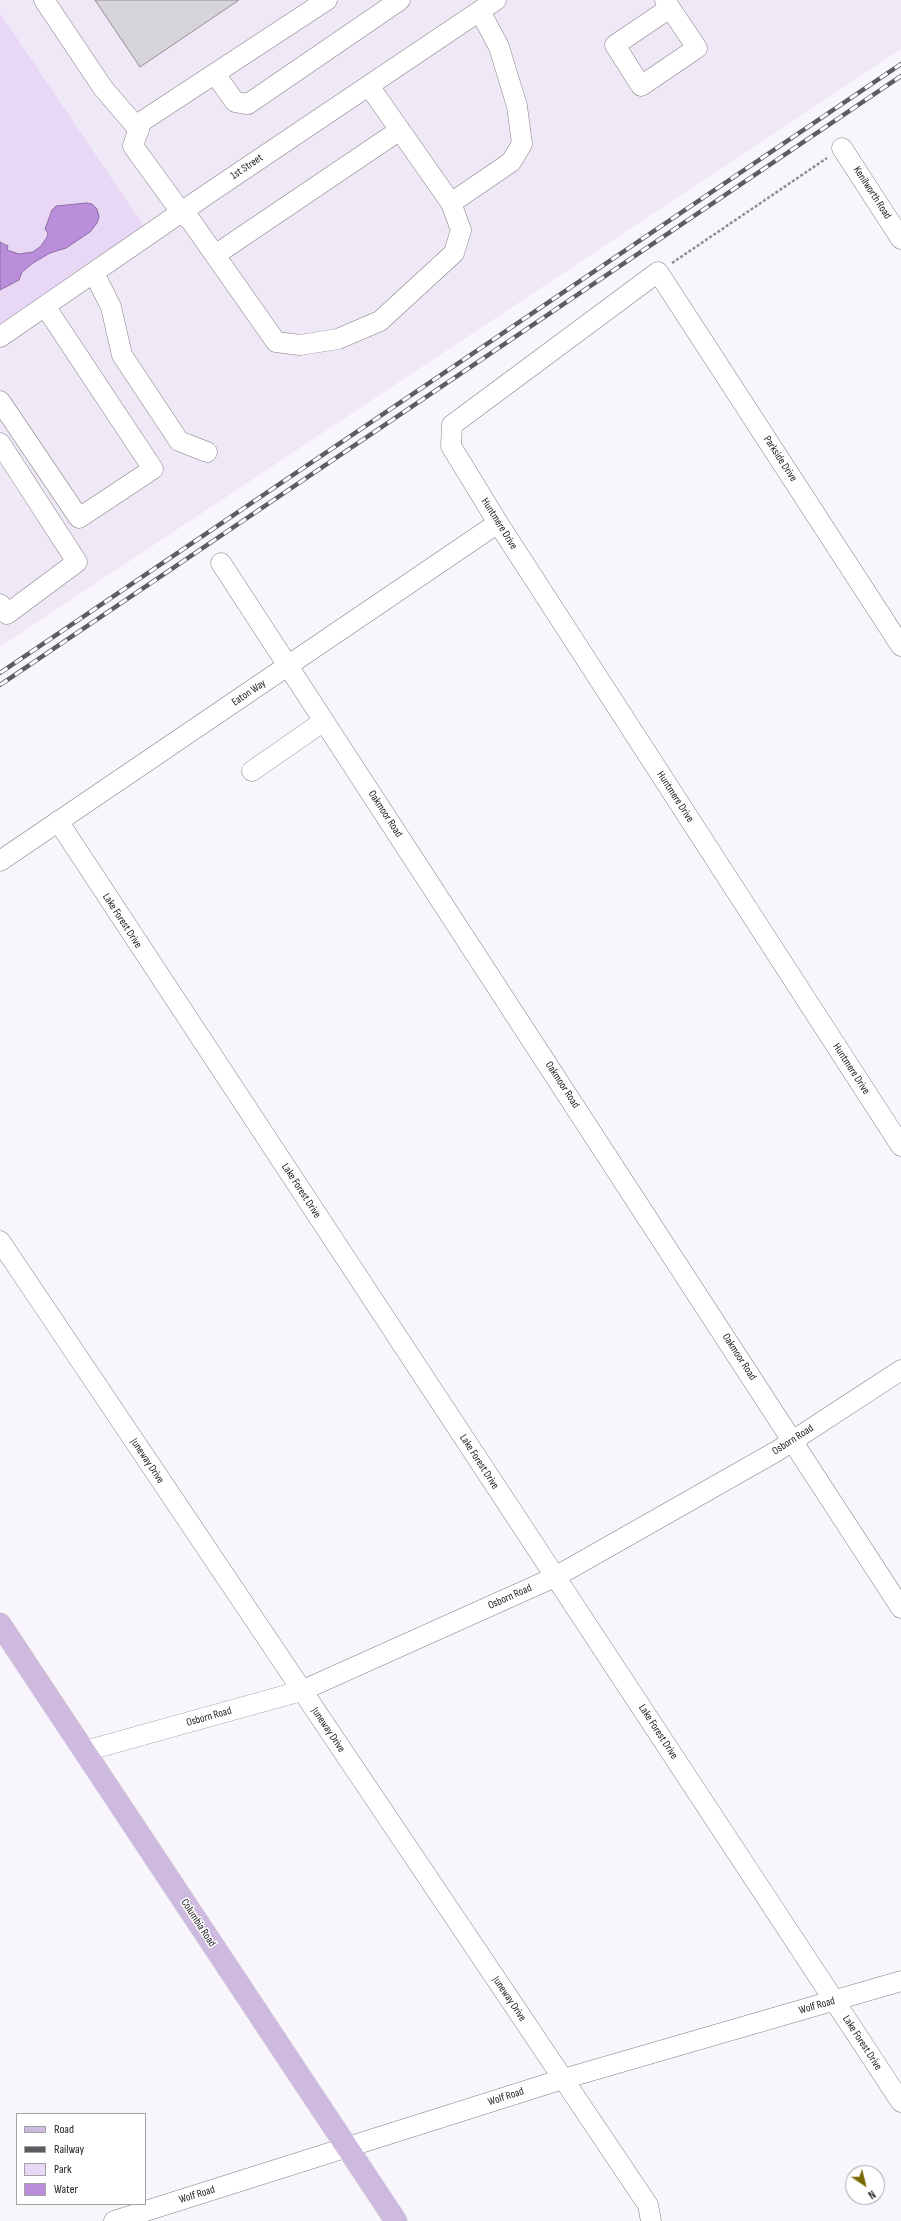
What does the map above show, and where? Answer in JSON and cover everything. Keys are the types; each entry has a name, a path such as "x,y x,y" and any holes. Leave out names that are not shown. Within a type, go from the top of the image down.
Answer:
{"main road":[{"name":"Columbia Road","path":"0,1624 396,2221"}],"street":[{"path":"44,0 103,88 139,130"},
{"path":"328,0 141,122 133,146 181,212 192,221 276,342 300,345 338,339 380,321 454,253 461,230 451,203 369,86"},
{"path":"215,74 235,102 248,104 400,0"},
{"name":"1st Street","path":"0,337 181,212 496,0"},
{"path":"451,203 511,162 522,144 516,106 499,47 480,11"},
{"path":"215,255 400,130"},
{"name":"Kenilworth Road","path":"842,148 901,239"},
{"name":"Huntmere Drive","path":"658,272 452,425 451,446 498,524 901,1146"},
{"name":"Parkside Drive","path":"658,272 901,646"},
{"path":"94,273 111,307 122,355 179,441 207,452"},
{"path":"0,401 79,518 153,469 45,306"},
{"path":"0,443 77,562 7,614 0,604"},
{"name":"Eaton Way","path":"0,861 498,524"},
{"name":"Oakmoor Road","path":"220,563 289,666 901,1608"},
{"path":"252,772 324,721"},
{"name":"Lake Forest Drive","path":"58,821 901,2102"},
{"name":"Juneway Drive","path":"0,1241 301,1691 648,2205 651,2221"},
{"name":"Osborn Road","path":"85,1751 301,1691 555,1577 793,1441 901,1370"},
{"name":"Wolf Road","path":"114,2221 563,2079 901,1981"}],"path":[{"path":"658,272 842,148"}],"shaded area":[{"path":"0,0 901,0 901,49 0,647 0,329 146,229 0,13"}],"green space":[{"path":"0,13 146,229 0,329 0,290 19,280 22,272 33,263 50,253 66,248 90,232 86,203 68,204 56,206 52,210 45,229 48,233 47,237 41,246 33,252 19,254 7,250 5,243 0,242"}],"water":[{"path":"86,203 92,204 97,209 99,217 97,223 90,232 66,248 50,253 33,263 22,272 19,280 0,290 0,242 8,246 7,250 19,254 33,252 41,246 47,237 48,233 45,229 52,210 56,206"}],"building":[{"path":"95,0 239,0 140,67"}],"railway":[{"path":"0,673 901,64"},
{"path":"0,685 901,76"}]}
